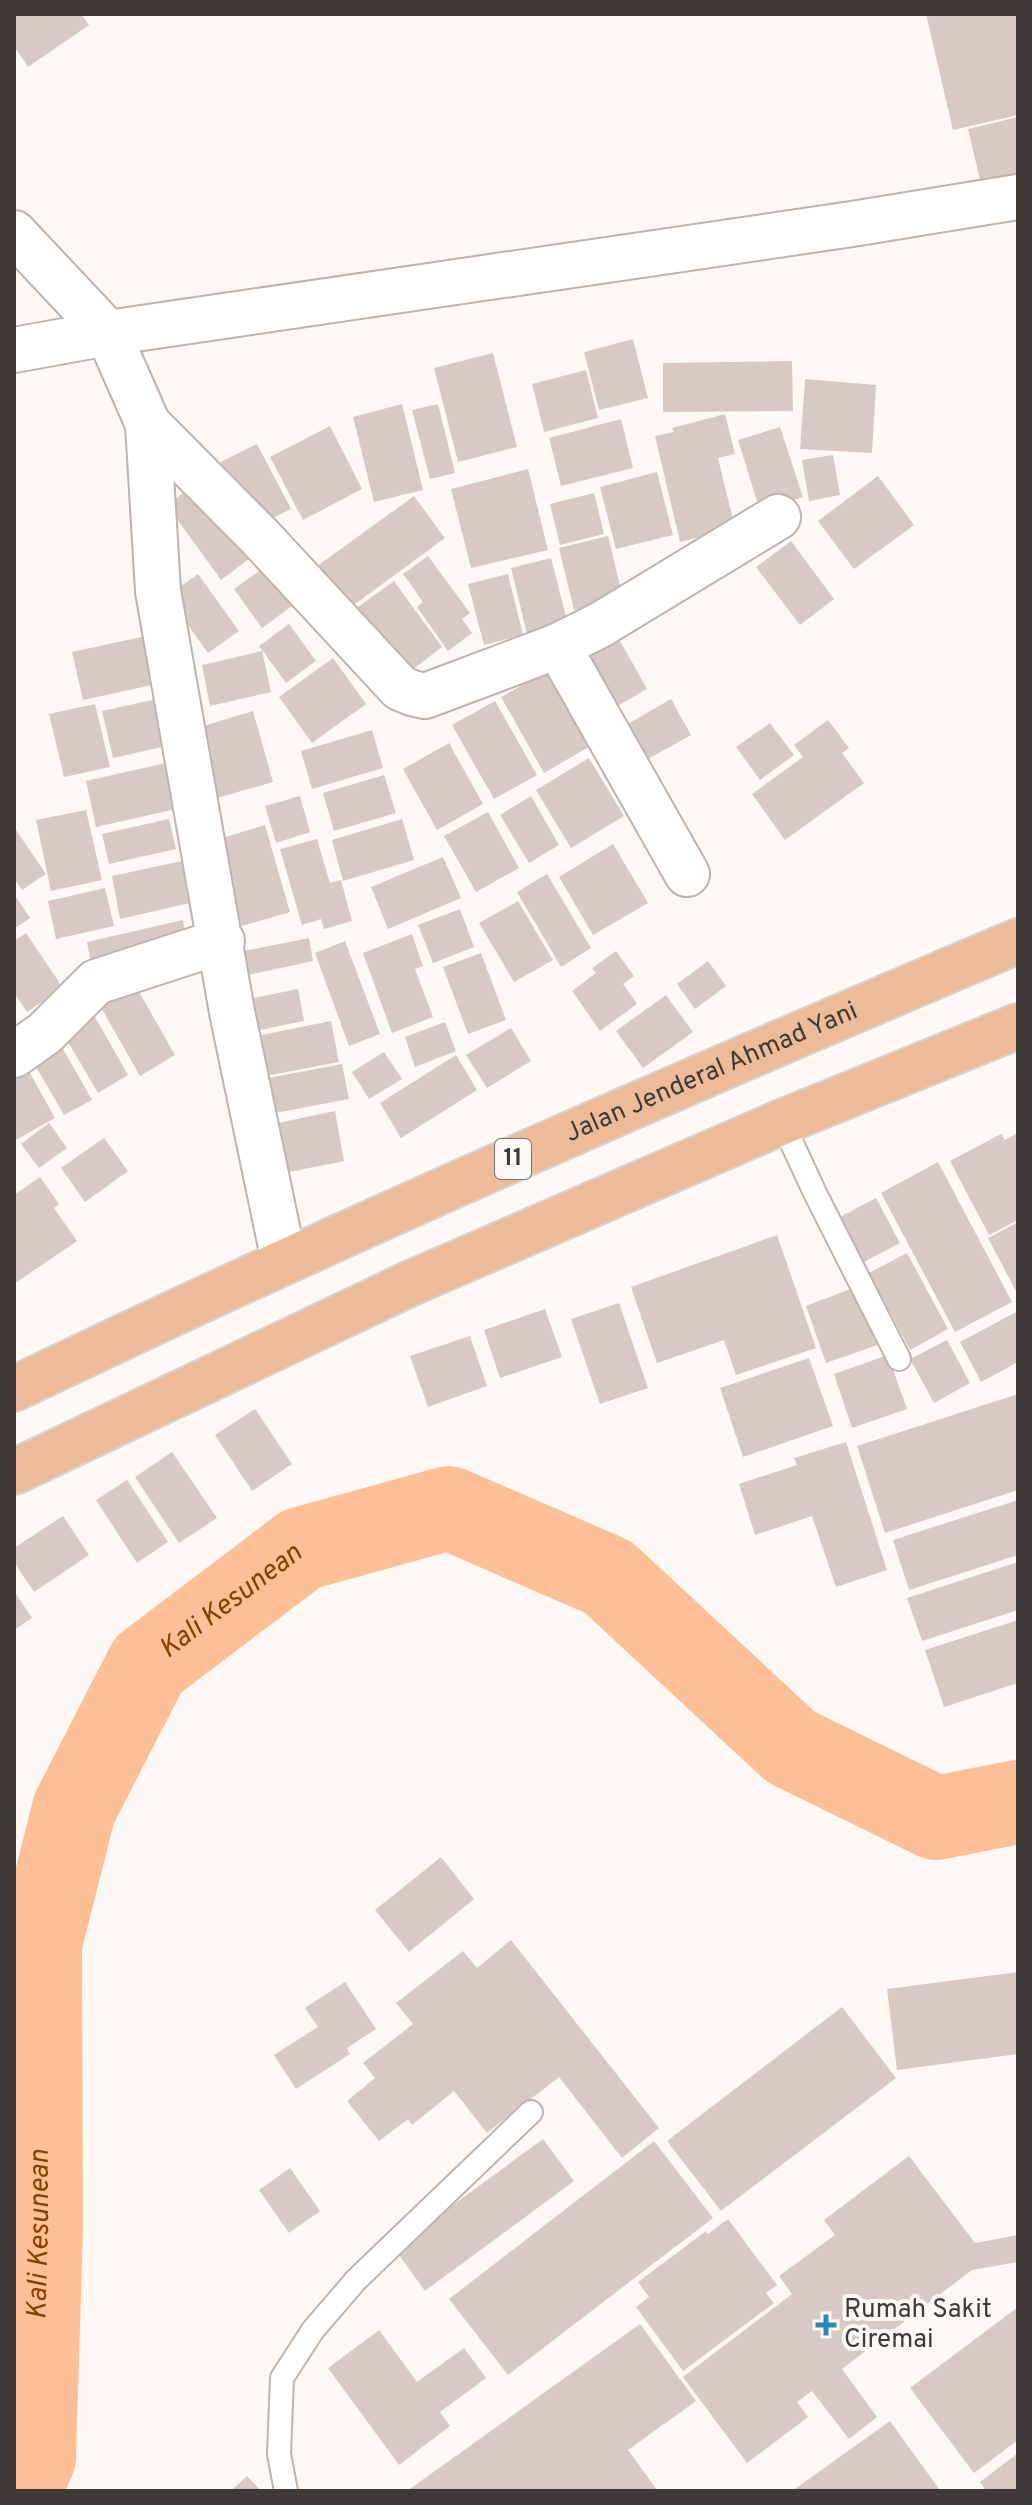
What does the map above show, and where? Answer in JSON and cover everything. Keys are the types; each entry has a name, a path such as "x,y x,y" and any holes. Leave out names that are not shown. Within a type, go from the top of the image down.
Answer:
{"highway":[{"name":"Jalan Jenderal Ahmad Yani","path":"14,1389 284,1261 691,1080 1018,941"},
{"path":"14,1472 409,1284 782,1122 1016,1031"}],"street":[{"path":"14,350 108,333 1018,197"},
{"path":"14,233 108,333 148,424 158,591 222,941 232,1012 284,1261"},
{"path":"148,424 262,539 400,688 425,696 558,646 600,625 778,517"},
{"path":"558,646 687,874"},
{"path":"14,1055 45,1033 96,982 222,941"}],"lane":[{"path":"782,1122 899,1359"},
{"path":"286,2491 279,2454 282,2378 313,2330 356,2280 531,2112"}],"building":[{"path":"14,14 81,14 89,25 28,67 14,46"},
{"path":"926,14 1018,14 1018,115 953,130"},
{"path":"1018,117 1018,175 981,184 968,129"},
{"path":"633,339 648,398 599,410 584,352"},
{"path":"493,353 517,447 458,462 434,368"},
{"path":"792,361 793,411 663,412 663,363"},
{"path":"586,370 598,418 544,432 532,384"},
{"path":"805,379 876,385 872,453 800,449"},
{"path":"402,404 423,490 374,502 353,417"},
{"path":"438,404 455,473 430,479 412,410"},
{"path":"725,414 735,454 718,458 735,528 680,542 655,436 674,432 672,428"},
{"path":"621,419 633,468 561,486 549,438"},
{"path":"330,426 362,489 303,520 270,457"},
{"path":"780,427 803,497 760,511 738,440"},
{"path":"257,444 291,509 255,527 221,462"},
{"path":"833,455 840,495 809,501 802,460"},
{"path":"528,469 548,550 471,568 451,489"},
{"path":"657,472 673,535 616,549 600,487"},
{"path":"878,476 914,525 854,569 818,521"},
{"path":"198,482 252,557 221,580 167,505"},
{"path":"594,493 604,534 560,545 550,504"},
{"path":"414,496 445,538 347,610 316,567"},
{"path":"608,536 623,598 574,610 559,548"},
{"path":"791,541 834,599 800,625 756,567"},
{"path":"428,556 470,613 462,619 472,633 448,651 417,607 423,602 403,574"},
{"path":"551,558 570,632 529,642 511,568"},
{"path":"272,562 300,600 262,628 234,589"},
{"path":"198,574 239,631 208,653 167,596"},
{"path":"508,574 523,635 484,645 468,584"},
{"path":"394,581 442,647 404,676 355,609"},
{"path":"289,624 316,661 286,683 259,646"},
{"path":"146,636 157,684 83,700 72,652"},
{"path":"619,639 647,689 607,712 578,661"},
{"path":"262,651 271,692 210,706 202,665"},
{"path":"333,658 366,704 312,743 279,697"},
{"path":"549,670 592,745 544,773 501,697"},
{"path":"161,698 171,745 113,758 102,711"},
{"path":"671,699 691,735 639,764 619,729"},
{"path":"495,701 537,775 494,799 452,725"},
{"path":"95,704 110,767 64,777 49,714"},
{"path":"253,711 273,782 217,798 197,728"},
{"path":"828,720 849,748 842,753 864,783 785,840 752,794 803,757 794,745"},
{"path":"770,723 794,755 760,780 736,747"},
{"path":"372,730 383,768 312,789 301,751"},
{"path":"449,743 483,804 437,830 403,769"},
{"path":"589,758 624,816 571,848 536,790"},
{"path":"166,763 176,809 96,827 86,781"},
{"path":"384,775 396,813 334,831 323,793"},
{"path":"300,796 310,832 276,843 265,806"},
{"path":"531,796 559,845 529,863 500,815"},
{"path":"86,810 102,880 51,891 36,820"},
{"path":"488,812 519,868 476,892 444,836"},
{"path":"169,819 176,849 109,864 102,834"},
{"path":"402,819 414,860 343,881 332,840"},
{"path":"265,825 290,912 242,926 216,840"},
{"path":"14,827 46,874 22,890 14,878"},
{"path":"317,839 330,883 341,880 352,921 324,929 321,919 302,925 280,849"},
{"path":"613,844 648,903 593,935 559,877"},
{"path":"443,857 461,898 388,929 371,887"},
{"path":"182,861 190,903 120,919 112,876"},
{"path":"547,874 591,948 561,967 517,892"},
{"path":"105,888 114,926 56,939 48,901"},
{"path":"14,894 30,918 14,929"},
{"path":"518,901 553,960 514,982 479,923"},
{"path":"460,909 474,947 433,963 418,925"},
{"path":"183,920 188,946 92,968 87,942"},
{"path":"26,933 63,988 27,1012 14,993 14,941"},
{"path":"412,934 423,966 415,969 433,1017 392,1033 363,953"},
{"path":"309,938 313,961 234,978 229,954"},
{"path":"345,941 380,1034 349,1046 315,953"},
{"path":"616,951 634,976 623,984 637,1004 600,1031 572,991 596,973 592,968"},
{"path":"481,953 506,1020 468,1034 443,967"},
{"path":"708,961 726,986 695,1009 677,984"},
{"path":"134,983 175,1055 140,1076 99,1004"},
{"path":"298,989 304,1021 245,1033 239,1001"},
{"path":"666,995 693,1032 643,1068 616,1031"},
{"path":"95,1017 128,1075 98,1093 64,1035"},
{"path":"331,1021 339,1062 255,1078 247,1038"},
{"path":"445,1022 456,1051 415,1067 405,1037"},
{"path":"511,1028 531,1061 487,1088 466,1055"},
{"path":"59,1042 92,1100 64,1115 31,1058"},
{"path":"384,1052 402,1079 369,1099 352,1072"},
{"path":"456,1055 477,1090 401,1138 380,1103"},
{"path":"25,1064 55,1118 14,1141 14,1071"},
{"path":"342,1064 349,1099 265,1115 258,1080"},
{"path":"335,1111 344,1161 274,1175 264,1126"},
{"path":"49,1123 67,1148 39,1168 21,1144"},
{"path":"1018,1133 1018,1220 989,1235 950,1161 1001,1134 1005,1140"},
{"path":"104,1138 128,1171 85,1202 61,1168"},
{"path":"938,1162 1012,1302 955,1332 881,1193"},
{"path":"40,1177 59,1204 54,1208 77,1241 14,1284 14,1195"},
{"path":"876,1198 900,1243 862,1263 838,1218"},
{"path":"1018,1222 1018,1295 988,1238"},
{"path":"777,1235 816,1348 736,1375 724,1340 657,1363 631,1287"},
{"path":"907,1253 948,1329 910,1350 869,1273"},
{"path":"853,1288 883,1343 826,1363 806,1306"},
{"path":"619,1303 648,1388 600,1404 571,1319"},
{"path":"545,1309 562,1357 500,1378 484,1330"},
{"path":"1018,1311 1018,1362 981,1382 960,1342"},
{"path":"470,1336 487,1386 428,1407 410,1356"},
{"path":"947,1340 970,1383 934,1403 910,1359"},
{"path":"888,1355 907,1409 852,1428 834,1374"},
{"path":"809,1358 833,1426 743,1457 720,1388"},
{"path":"1018,1394 1018,1490 885,1533 857,1446"},
{"path":"255,1409 292,1464 252,1491 215,1435"},
{"path":"846,1442 887,1570 836,1587 812,1516 755,1535 739,1484 797,1465 794,1458"},
{"path":"172,1452 217,1518 179,1543 135,1477"},
{"path":"127,1480 168,1542 137,1563 96,1500"},
{"path":"1018,1500 1018,1555 909,1590 893,1540"},
{"path":"63,1516 89,1555 34,1592 14,1562 14,1548"},
{"path":"1018,1562 1018,1610 922,1641 907,1598"},
{"path":"14,1591 32,1618 14,1630"},
{"path":"1018,1620 1018,1683 944,1707 925,1650"},
{"path":"441,1857 474,1899 409,1952 375,1910"},
{"path":"511,1940 659,2128 622,2158 559,2077 487,2133 454,2091 412,2125 408,2119 379,2141 347,2101 375,2078 363,2063 413,2024 396,2003 463,1951 477,1968"},
{"path":"1018,1972 1018,2054 897,2070 887,1989"},
{"path":"345,1982 376,2029 347,2048 350,2054 296,2089 274,2055 318,2027 305,2008"},
{"path":"842,2007 896,2078 721,2211 667,2141"},
{"path":"543,2139 574,2181 425,2291 394,2248"},
{"path":"654,2141 713,2218 508,2375 449,2299"},
{"name":"Rumah Sakit Ciremai","path":"909,2156 975,2243 1018,2235 1018,2262 972,2270 842,2369 877,2417 849,2439 812,2391 797,2402 808,2417 747,2463 683,2377 792,2294 779,2276 835,2235 824,2220"},
{"path":"290,2168 320,2211 289,2233 259,2190"},
{"path":"728,2219 777,2285 766,2293 774,2303 683,2371 636,2307 649,2297 638,2282 706,2231 708,2234"},
{"name":"Rumah Sakit Ciremai","path":"1018,2307 1018,2440 974,2473 910,2388"},
{"path":"640,2324 696,2401 628,2450 658,2491 407,2491"},
{"path":"379,2330 417,2382 464,2348 486,2378 440,2412 450,2426 399,2465 328,2368"},
{"path":"890,2421 939,2489 792,2491"},
{"path":"1018,2453 1018,2491 986,2491 980,2482"},
{"path":"247,2476 261,2491 231,2491"}],"waterway":[{"name":"Kali Kesunean","path":"19,2491 34,2458 41,2228 40,1944 74,1809 148,1665 301,1549 449,1508 608,1577 791,1747 936,1818 1018,1802"}],"place":[{"name":"Rumah Sakit Ciremai","path":"826,2325"}]}
